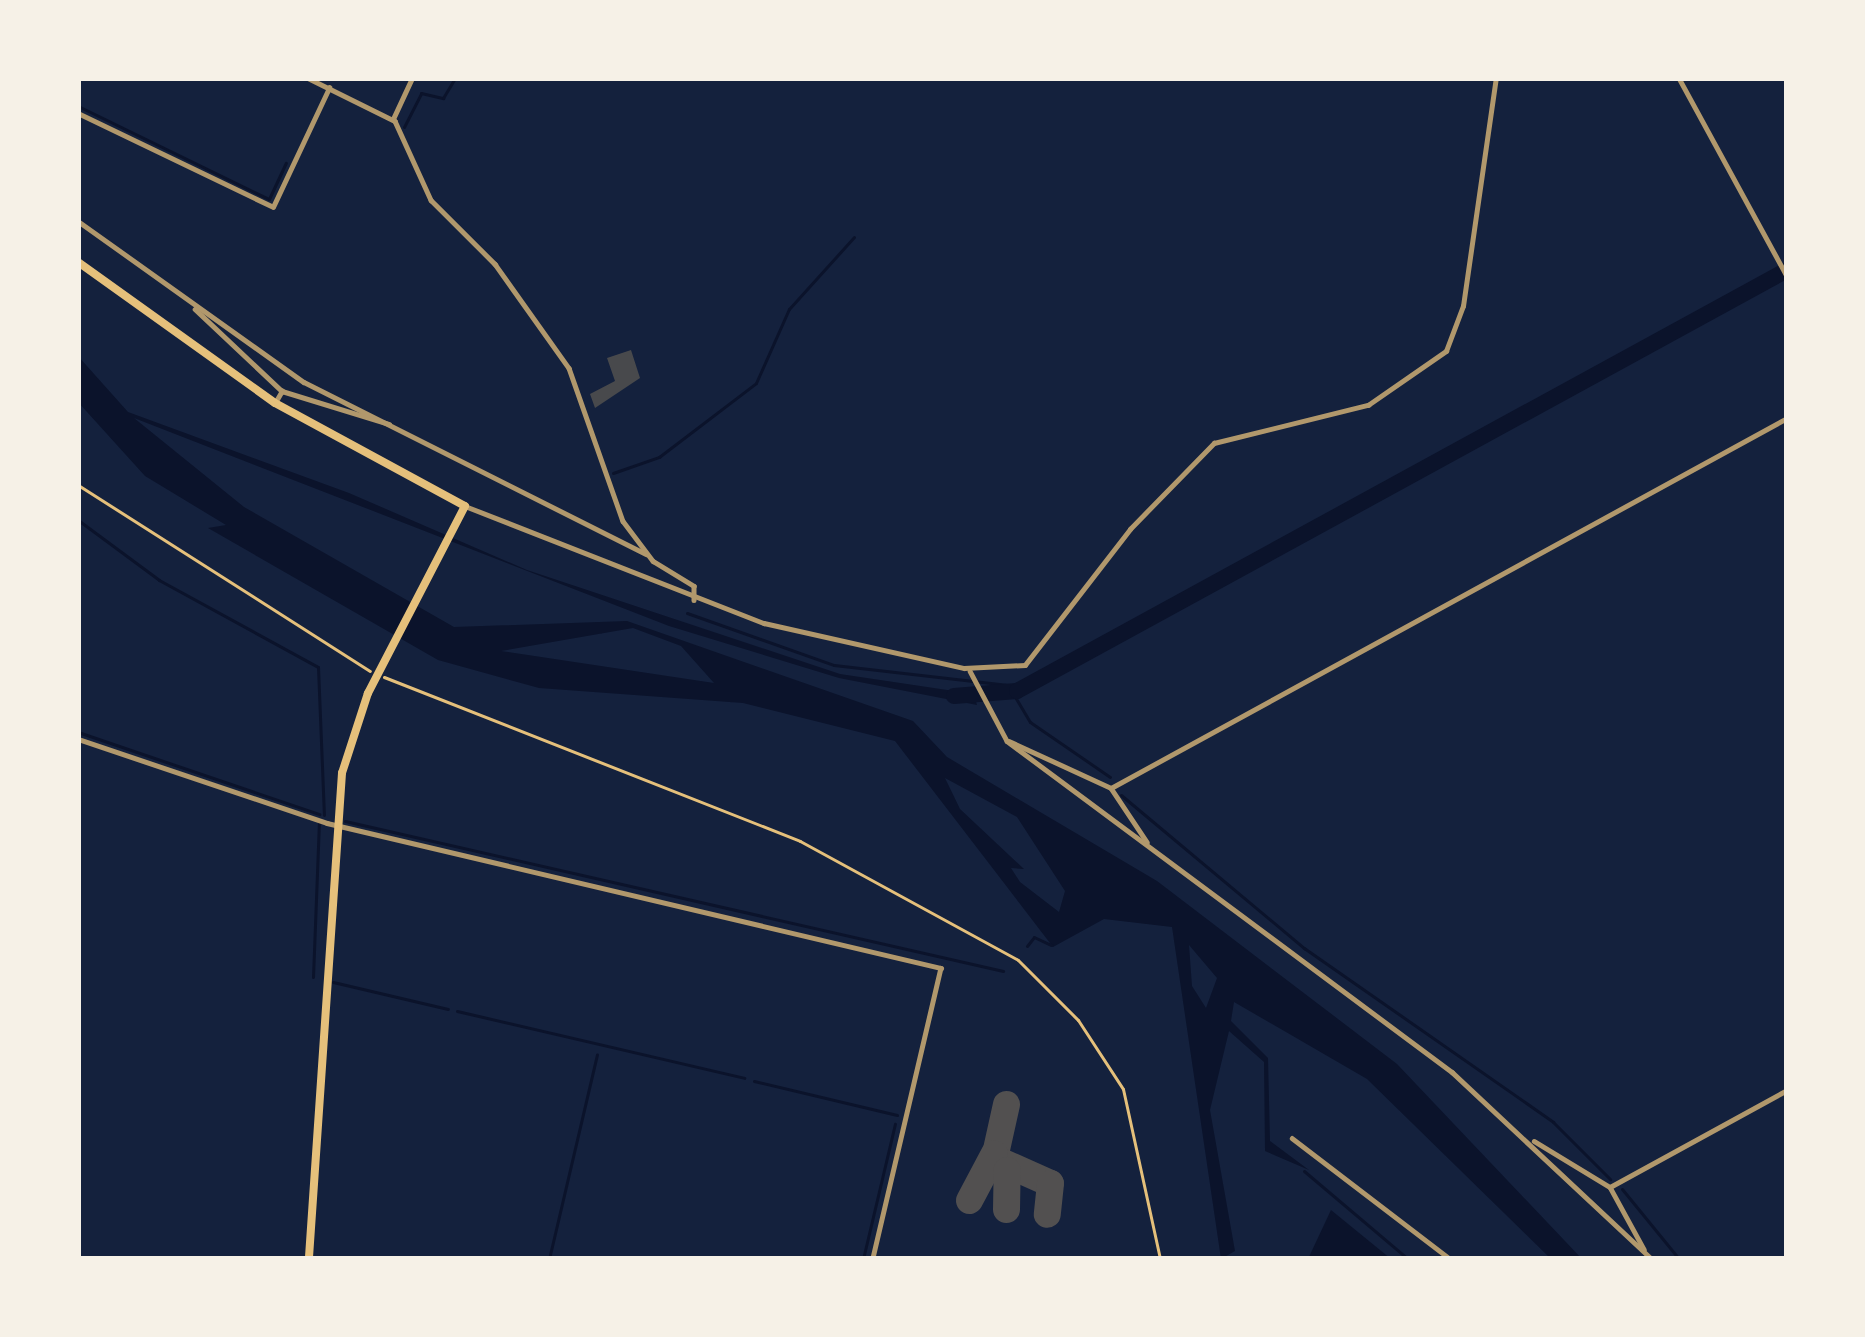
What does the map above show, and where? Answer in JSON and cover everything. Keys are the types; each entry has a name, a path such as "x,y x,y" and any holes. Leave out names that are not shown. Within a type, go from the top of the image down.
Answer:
{"main road":[{"path":"78,262 275,403 465,506 380,670 350,741 336,825 309,1259"}],"street":[{"path":"308,78 393,119 431,200 511,284 569,368 616,503 647,554"},
{"path":"393,119 412,78"},
{"path":"465,506 694,600 964,668 1029,662 1130,529 1214,443 1378,401 1446,351 1461,318 1496,78"},
{"path":"1679,78 1787,276"},
{"path":"78,113 273,207 329,88"},
{"path":"78,221 195,309 391,425 647,554 694,586 694,600"},
{"path":"195,309 282,391 391,425"},
{"path":"275,403 282,391"},
{"path":"1111,788 1787,418"},
{"path":"964,668 975,677 983,709 1007,741 1148,842 1534,1141 1610,1187 1644,1250"},
{"path":"78,739 336,825 941,968 873,1259"},
{"path":"1007,741 1111,788 1148,842"},
{"path":"1610,1187 1787,1090"},
{"path":"1292,1138 1450,1259"},
{"path":"1534,1141 1652,1259"}],"path":[{"path":"78,485 380,670 815,848 1018,960 1078,1021 1123,1089 1160,1259"}],"water":[{"path":"78,356 128,412 349,493 527,570 840,674 974,694 977,705 839,678 669,626 134,418 244,507 454,627 627,621 913,721 947,757 1157,881 1397,1064 1582,1259 1551,1259 1367,1079 1234,1002 1231,1021 1268,1058 1270,1141 1309,1170 1265,1151 1264,1062 1229,1031 1210,1110 1235,1251 1221,1259 1172,927 1104,919 1053,947 895,741 743,703 539,688 438,660 208,528 226,525 145,476 78,402","holes":["633,628 681,646 714,683 501,651","945,778 1017,817 1065,891 1059,912 1020,882 1011,868 1024,869 960,809","1189,945 1217,978 1206,1008 1192,986"]},
{"path":"1331,1210 1391,1259 1308,1259"}],"building":[{"path":"631,350 640,378 595,408 590,394 615,381 607,358"}],"waterway":[{"path":"404,127 421,93 443,98 455,78"},
{"path":"78,106 269,199 286,163"},
{"path":"613,473 659,457 756,383 789,309 854,237"},
{"path":"954,696 1017,691 1787,270"},
{"path":"78,520 159,580 318,667 324,815"},
{"path":"687,613 834,665 1008,685 1030,722 1110,777"},
{"path":"78,732 319,814"},
{"path":"1121,795 1304,948 1553,1122 1610,1179"},
{"path":"345,821 1003,971"},
{"path":"313,977 319,824"},
{"path":"1027,946 1034,937 1051,945"},
{"path":"333,982 448,1009"},
{"path":"457,1011 744,1078"},
{"path":"549,1259 597,1055"},
{"path":"754,1081 897,1115"},
{"path":"863,1259 895,1124"},
{"path":"1304,1171 1408,1259"},
{"path":"1622,1189 1679,1259"}],"taxiway":[{"path":"1006,1104 994,1158 1050,1183 1047,1214"},
{"path":"969,1200 994,1153"},
{"path":"1006,1209 1007,1170"}]}
